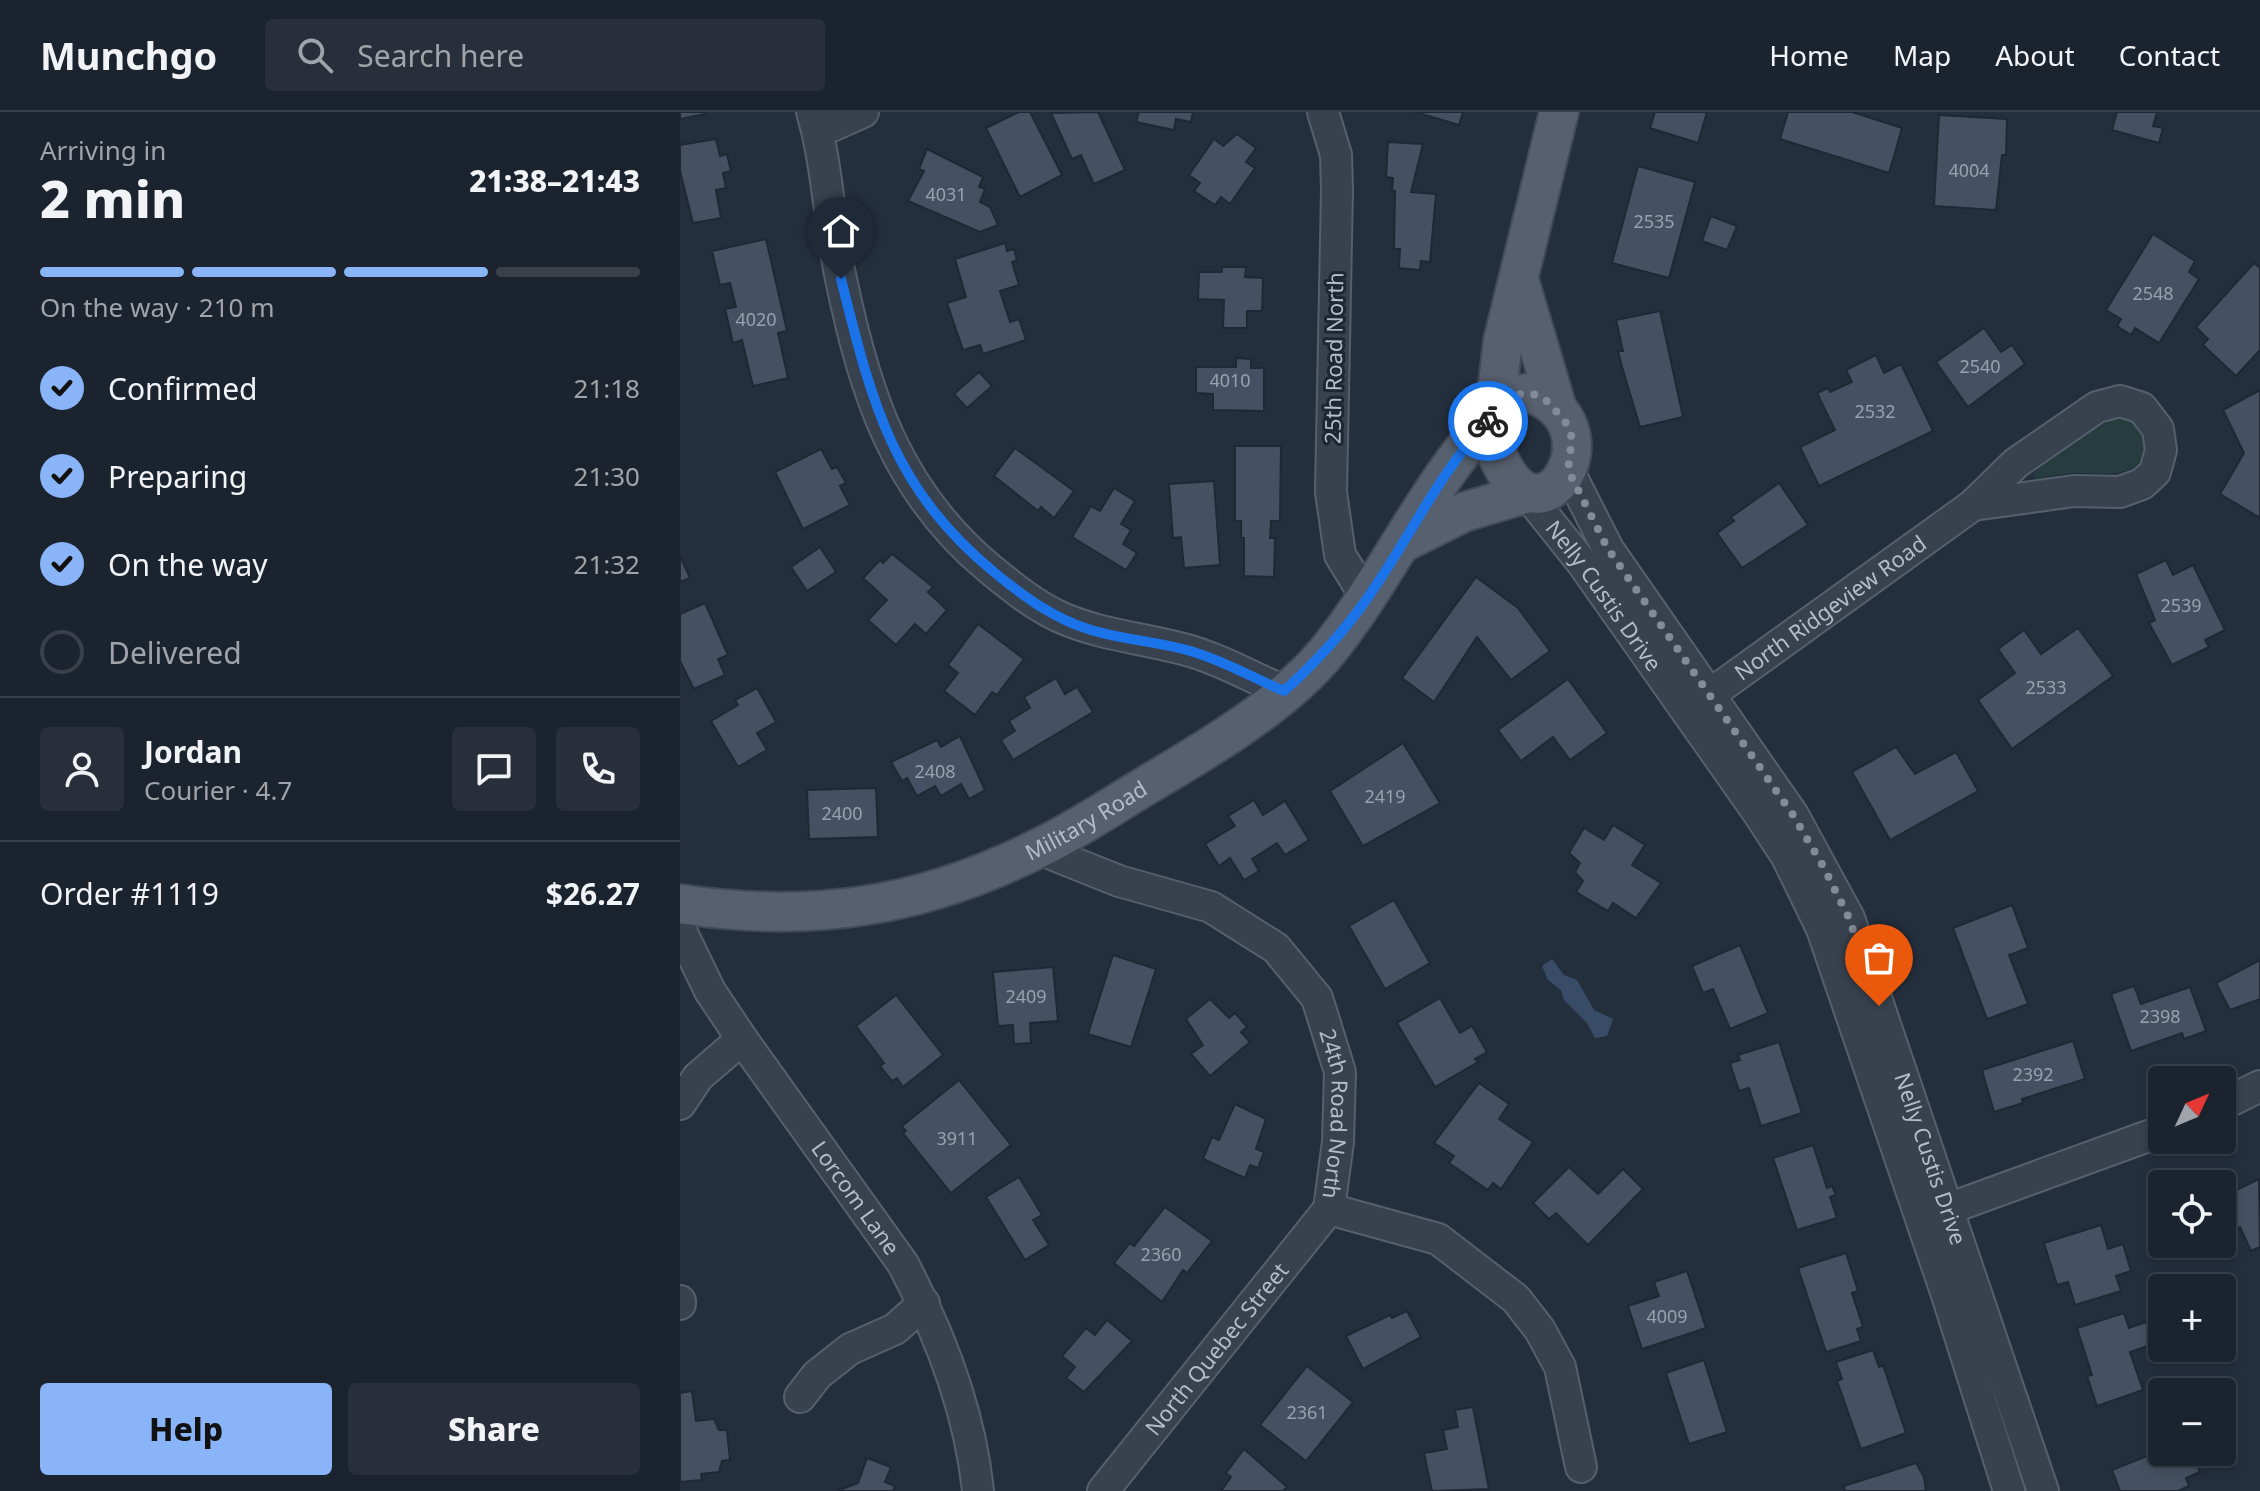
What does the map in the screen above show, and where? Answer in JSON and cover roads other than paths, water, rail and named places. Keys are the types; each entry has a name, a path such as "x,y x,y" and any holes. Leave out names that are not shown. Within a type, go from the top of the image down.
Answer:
{"main road":[{"path":"1527,494 1513,484 1498,458 1492,437 1494,413 1503,341 1559,112"},
{"path":"1400,544 1464,512 1527,494 1538,495 1556,487 1568,470 1572,438 1557,408 1519,280"},
{"path":"1494,413 1513,395 1530,393 1557,408"},
{"name":"Military Road","path":"680,904 742,913 871,907 958,884 1039,849 1188,761 1263,710 1324,656 1367,599 1441,476 1494,413"}],"street":[{"path":"863,112 815,122 841,279 867,386 890,446 924,501 967,550 1019,593 1057,616 1087,628 1183,649 1284,691"},
{"name":"25th Road North","path":"1323,112 1336,155 1337,190 1331,492 1340,555 1367,599"},
{"name":"North Ridgeview Road","path":"1698,703 1973,505 2016,463 2069,424 2107,402 2120,401 2142,408 2158,429 2161,450 2155,472 2142,484 2120,492 2074,491 1973,505"},
{"name":"Nelly Custis Drive","path":"1568,470 1608,549 1698,703"},
{"name":"Nelly Custis Drive","path":"1527,494 1793,815 1950,1209 2043,1491"},
{"name":"24th Road North","path":"1039,849 1119,881 1211,907 1276,948 1317,998 1340,1072 1338,1142 1329,1209 1438,1239 1516,1299 1540,1330 1560,1367 1581,1467"},
{"name":"Nelly Custis Drive","path":"1835,924 1921,1219 2009,1491"},
{"name":"Lorcom Lane","path":"680,929 710,991 879,1226 924,1303 952,1373 978,1491"},
{"path":"680,1104 698,1077 742,1039"},
{"path":"2236,1098 2260,1086"},
{"path":"1921,1219 2148,1136"},
{"name":"North Quebec Street","path":"1102,1490 1329,1209"},
{"path":"800,1397 817,1375 850,1349 895,1329 924,1303"}],"water":[{"path":"1552,959 1564,975 1577,980 1594,1010 1613,1019 1607,1036 1595,1038 1587,1023 1564,1000 1561,990 1548,980 1542,966"}]}
